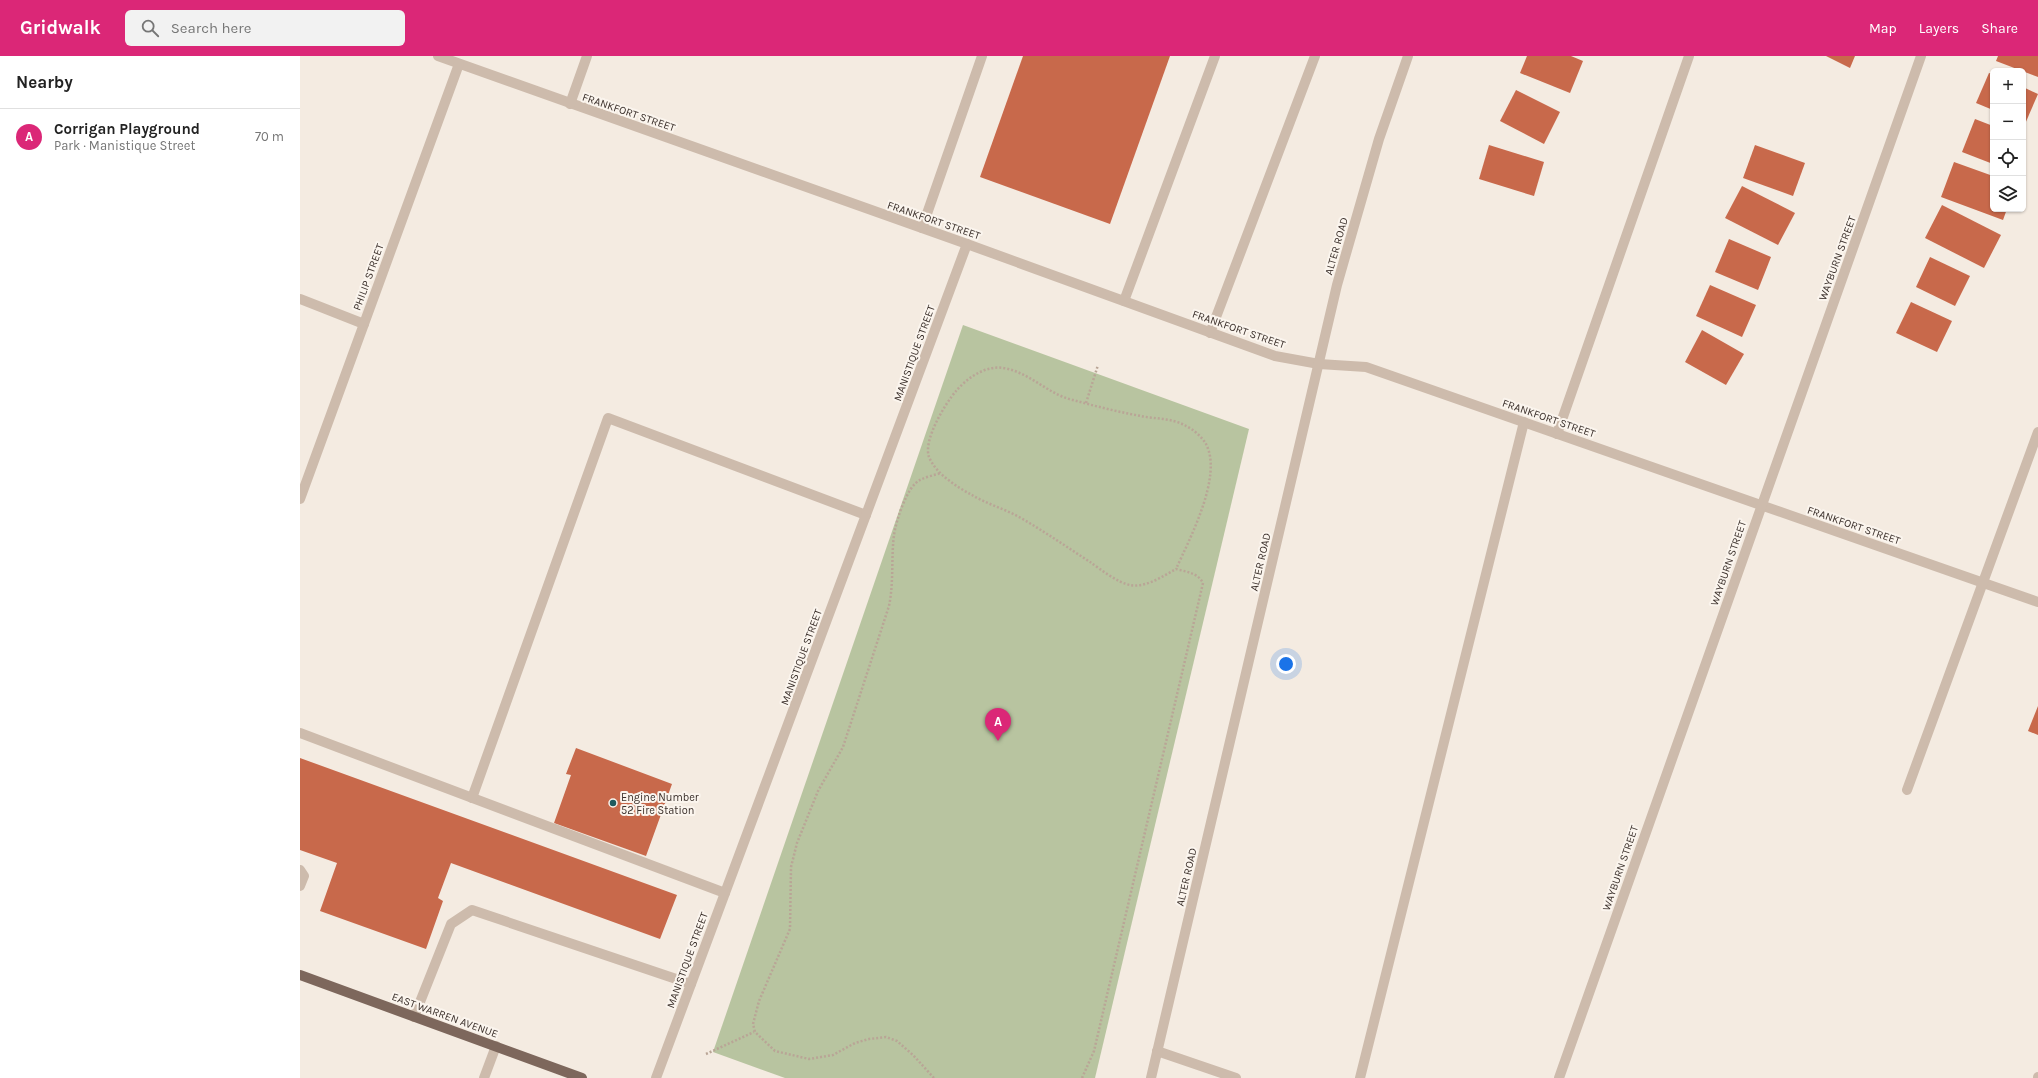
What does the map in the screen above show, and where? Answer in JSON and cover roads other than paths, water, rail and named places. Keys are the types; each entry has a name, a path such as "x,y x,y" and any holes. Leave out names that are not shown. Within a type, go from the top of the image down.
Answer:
{"main road":[{"name":"EAST WARREN AVENUE","path":"300,975 582,1078"}],"street":[{"name":"FRANKFORT STREET","path":"438,56 967,244 1275,356 1319,364 1366,367 2038,602"},
{"path":"570,104 587,56"},
{"path":"922,228 982,56"},
{"path":"1124,301 1215,56"},
{"path":"1210,333 1315,56"},
{"name":"ALTER ROAD","path":"1151,1078 1337,285 1379,140 1408,56"},
{"path":"1557,434 1689,56"},
{"name":"WAYBURN STREET","path":"1559,1078 1921,56"},
{"name":"PHILIP STREET","path":"300,499 459,64"},
{"name":"MANISTIQUE STREET","path":"656,1078 967,244"},
{"path":"300,299 364,324"},
{"path":"472,798 608,418 866,515"},
{"path":"1360,1078 1524,422"},
{"path":"1907,790 2038,432"},
{"path":"300,733 725,893"},
{"path":"300,870 304,876 300,886"},
{"path":"414,1017 451,924 472,910 691,984"},
{"path":"484,1078 496,1046"},
{"path":"1158,1051 1236,1078"}],"place":[{"name":"Corrigan Playground","path":"998,741"},
{"name":"Engine Number 52 Fire Station","path":"613,803"}]}
